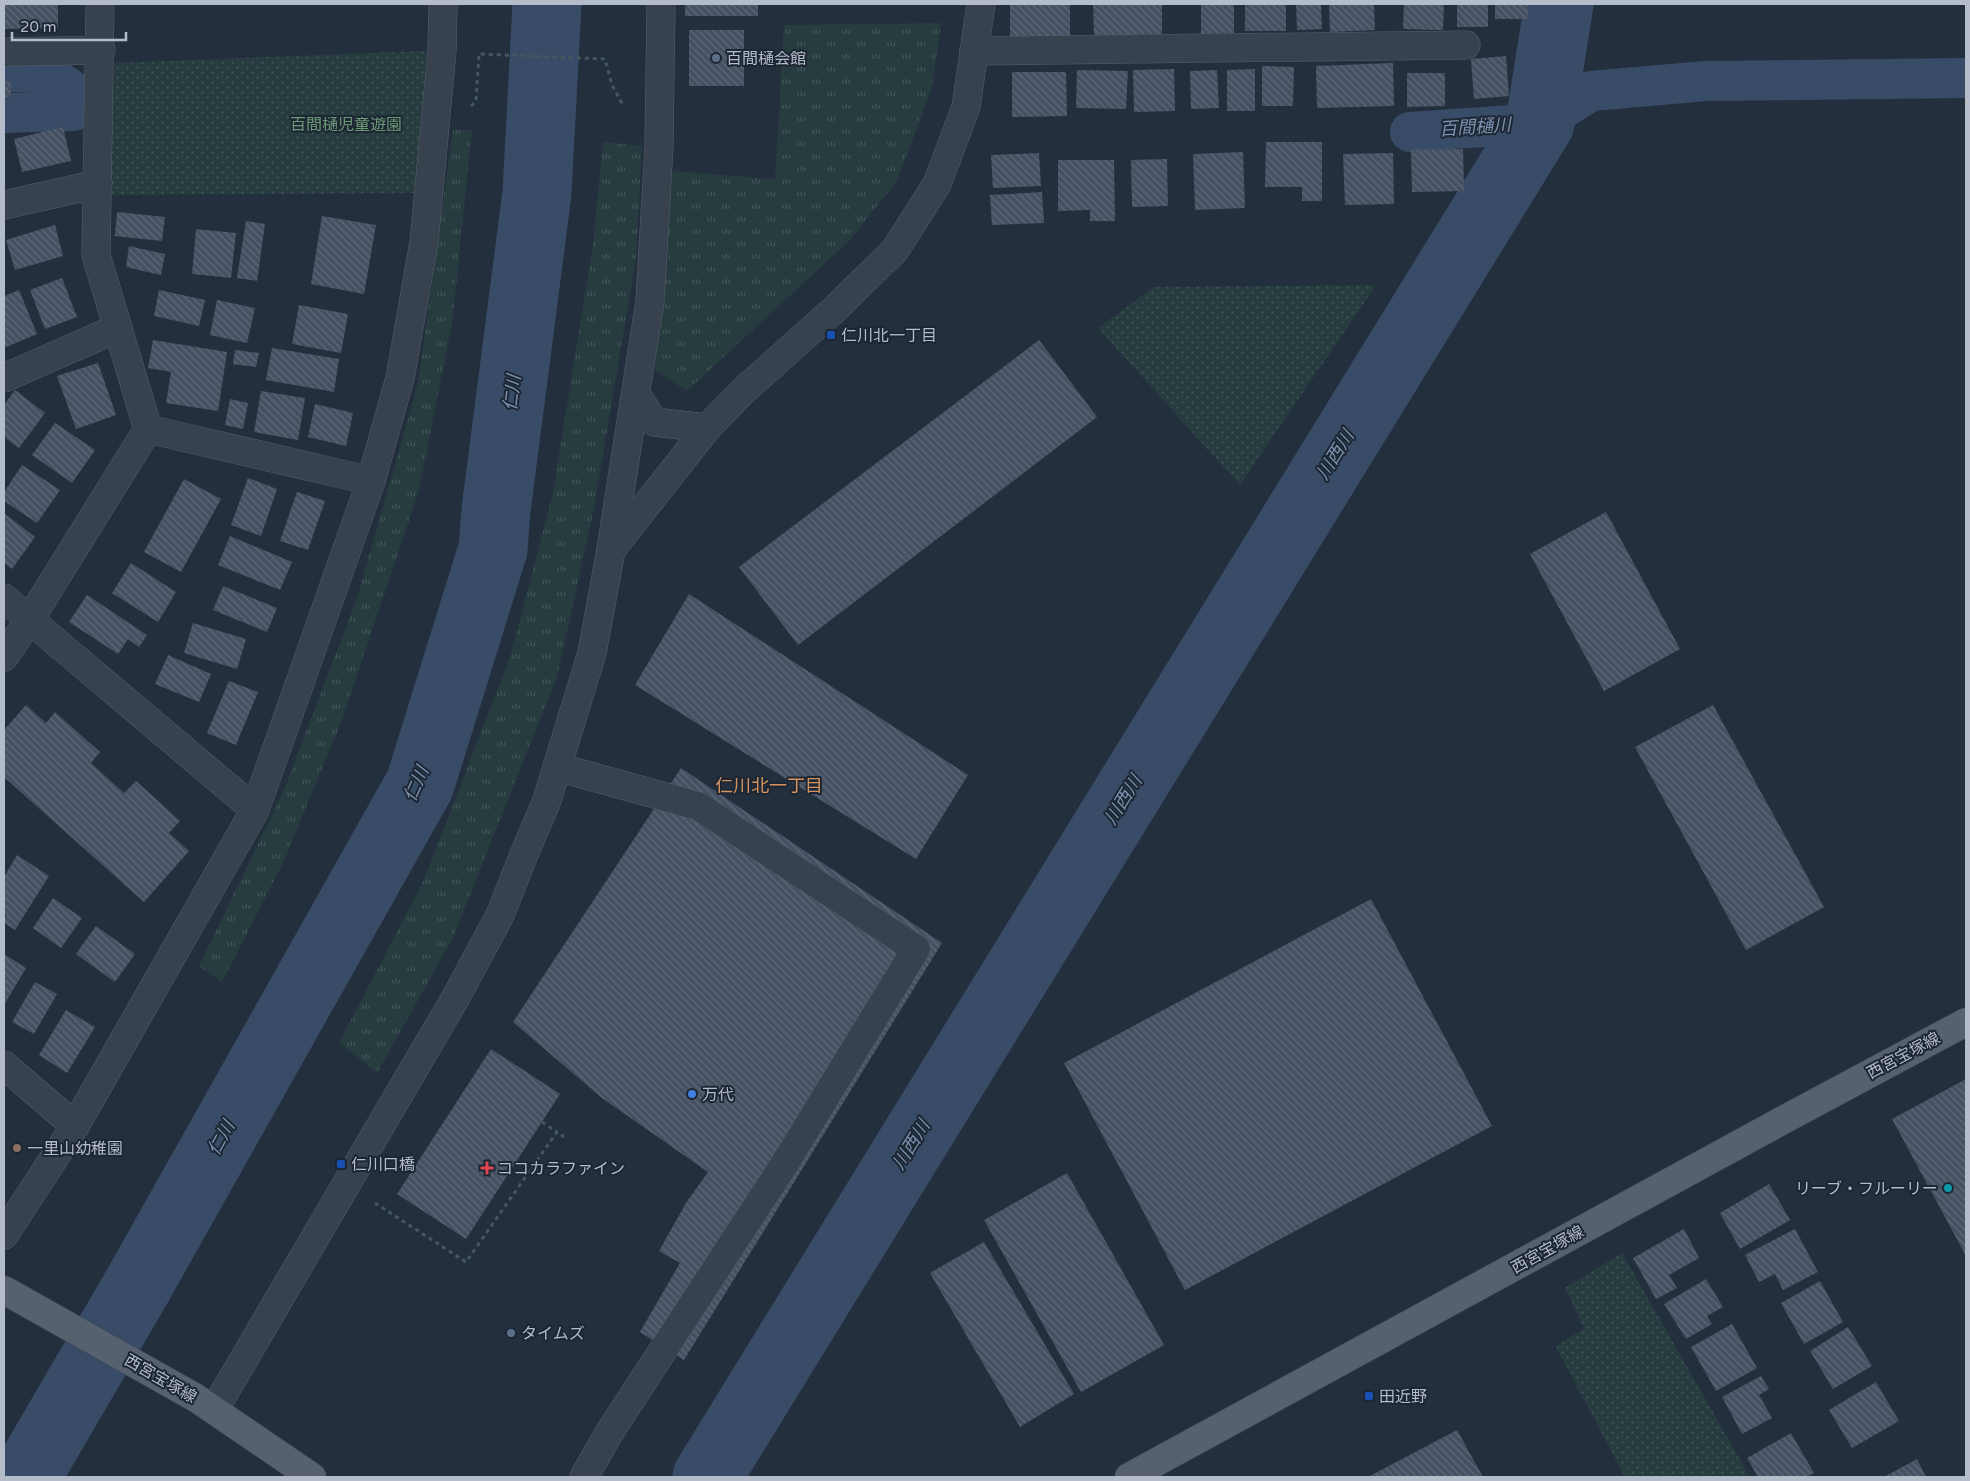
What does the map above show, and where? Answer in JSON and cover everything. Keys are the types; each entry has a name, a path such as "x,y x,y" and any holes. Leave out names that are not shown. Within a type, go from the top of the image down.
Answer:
{"main road":[{"name":"西宮宝塚線","path":"1129,1477 1966,1022"},
{"name":"西宮宝塚線","path":"4,1290 205,1404 312,1477"}],"street":[{"path":"4,657 30,619 148,428 96,255 101,50 100,4"},
{"path":"4,1235 76,1126 255,810 371,481 400,378 424,242 442,51 443,4"},
{"path":"205,1404 345,1184 456,997 500,915 546,803 592,653 611,550 650,301 659,146 661,4"},
{"path":"611,550 706,428 742,392 836,308 896,250 936,184 966,107 982,4"},
{"path":"974,52 1466,45"},
{"path":"4,52 101,50"},
{"path":"4,205 98,184"},
{"path":"4,378 118,328"},
{"path":"636,394 654,422 706,428"},
{"path":"148,428 371,481"},
{"path":"4,598 255,810"},
{"path":"557,767 698,806 916,949 787,1160 610,1433 584,1477"},
{"path":"4,1065 76,1126"}],"path":[{"path":"467,110 476,101 479,54 604,59 612,85 624,108 636,99 639,84 660,82"},
{"path":"542,1122 564,1137"},
{"path":"345,1184 466,1262 557,1132"}],"green space":[{"path":"941,23 932,87 897,181 849,241 687,391 655,370 671,171 775,179 784,25"},
{"name":"百間樋児童遊園","path":"426,51 422,193 109,195 114,63"},
{"path":"453,130 472,130 452,325 419,490 342,720 283,863 222,982 199,966 284,790 357,598 418,383"},
{"path":"603,142 642,146 636,258 594,508 557,677 453,938 377,1073 339,1043 424,880 510,657 553,493 593,244"},
{"path":"1376,285 1240,485 1098,328 1154,287"},
{"path":"1622,1253 1750,1477 1625,1477 1556,1347 1584,1328 1565,1288"}],"building":[{"path":"4,4 58,4 58,28 4,29"},
{"path":"685,4 758,4 758,16 685,16"},
{"path":"1010,4 1070,4 1070,40 1010,40"},
{"path":"1093,4 1162,4 1162,34 1094,36"},
{"path":"1201,4 1234,4 1234,33 1201,34"},
{"path":"1245,4 1286,4 1286,31 1245,31"},
{"path":"1296,4 1321,4 1322,29 1297,30"},
{"path":"1329,4 1374,4 1375,30 1330,32"},
{"path":"1404,4 1444,4 1443,30 1403,29"},
{"path":"1457,4 1488,4 1488,27 1457,27"},
{"path":"1495,4 1528,4 1528,19 1495,19"},
{"name":"百間樋会館","path":"689,30 744,30 744,86 689,86"},
{"path":"1506,56 1509,96 1474,99 1471,59"},
{"path":"1393,63 1394,106 1317,108 1316,66"},
{"path":"1262,66 1294,67 1293,106 1262,106"},
{"path":"1174,69 1175,111 1134,112 1133,70"},
{"path":"1255,69 1255,111 1227,111 1227,70"},
{"path":"1077,70 1128,71 1126,109 1076,108"},
{"path":"1217,70 1219,108 1191,109 1190,71"},
{"path":"1012,72 1066,72 1067,116 1012,117"},
{"path":"1407,73 1445,73 1445,106 1407,107"},
{"path":"4,81 11,81 11,97 4,97"},
{"path":"63,127 71,161 22,172 14,139"},
{"path":"1266,142 1322,142 1322,201 1302,201 1302,187 1265,187"},
{"path":"1463,149 1464,191 1412,192 1411,150"},
{"path":"1243,152 1245,208 1195,210 1193,154"},
{"path":"1039,153 1041,186 993,188 991,155"},
{"path":"1393,153 1394,204 1345,205 1343,154"},
{"path":"1167,159 1168,206 1132,207 1131,160"},
{"path":"1058,160 1114,160 1115,221 1090,221 1090,210 1058,211"},
{"path":"1042,192 1044,223 992,225 990,195"},
{"path":"117,212 165,217 162,241 115,236"},
{"path":"322,216 376,225 364,294 311,284"},
{"path":"246,221 265,224 257,281 237,278"},
{"path":"55,225 63,256 15,270 6,240"},
{"path":"196,229 236,233 231,278 192,274"},
{"path":"129,246 165,254 161,275 126,267"},
{"path":"62,278 77,317 45,329 30,290"},
{"path":"19,290 37,334 4,348 4,296"},
{"path":"159,290 205,300 199,326 154,316"},
{"path":"217,300 255,308 247,343 210,335"},
{"path":"299,305 348,314 341,353 292,344"},
{"path":"153,340 227,352 218,411 166,403 171,372 148,368"},
{"path":"1039,340 1097,417 798,645 739,567"},
{"path":"272,348 339,359 334,392 266,380"},
{"path":"235,350 259,353 256,367 233,364"},
{"path":"98,363 116,415 76,429 57,376"},
{"path":"15,390 45,413 19,448 4,437 4,405"},
{"path":"261,391 305,398 298,440 254,432"},
{"path":"230,399 248,403 243,429 225,425"},
{"path":"315,404 353,413 346,446 308,437"},
{"path":"55,423 95,450 72,483 32,455"},
{"path":"22,465 60,490 37,523 4,501 4,492"},
{"path":"248,478 277,489 261,536 231,525"},
{"path":"184,479 221,499 181,572 144,552"},
{"path":"297,492 325,501 308,550 280,541"},
{"path":"1606,512 1680,649 1604,691 1530,554"},
{"path":"4,513 35,537 12,569 4,563"},
{"path":"230,536 292,562 280,590 218,565"},
{"path":"131,563 176,592 158,622 112,593"},
{"path":"223,586 277,608 267,632 213,610"},
{"path":"689,594 968,775 916,859 635,685"},
{"path":"87,595 147,635 139,647 128,639 118,654 69,622"},
{"path":"193,623 246,639 237,669 184,653"},
{"path":"168,655 211,674 199,702 155,684"},
{"path":"229,681 258,692 236,745 207,733"},
{"path":"26,705 46,723 55,712 100,752 91,763 124,793 136,781 180,821 169,833 189,851 144,902 4,777 4,730"},
{"path":"1713,705 1824,907 1746,950 1635,747"},
{"path":"681,768 942,943 684,1360 640,1332 680,1263 659,1251 686,1203 708,1172 602,1098 513,1022"},
{"path":"17,855 49,876 15,930 4,923 6,914 4,912 4,877"},
{"path":"53,898 82,918 61,948 33,928"},
{"path":"1371,899 1492,1126 1185,1290 1064,1063"},
{"path":"96,926 135,954 115,982 76,954"},
{"path":"4,954 26,968 4,1005"},
{"path":"35,982 57,994 34,1034 12,1022"},
{"path":"66,1010 95,1027 67,1073 39,1055"},
{"path":"491,1049 560,1094 466,1239 397,1194"},
{"name":"リーブ・フルーリー","path":"1966,1079 1966,1256 1892,1119"},
{"path":"1067,1173 1164,1345 1081,1392 984,1220"},
{"path":"1769,1184 1790,1220 1740,1249 1720,1213"},
{"path":"1684,1229 1699,1258 1669,1275 1677,1288 1656,1299 1633,1258"},
{"path":"1795,1229 1818,1272 1783,1290 1775,1274 1759,1282 1745,1255"},
{"path":"984,1242 1074,1394 1020,1427 930,1273"},
{"path":"1706,1279 1723,1307 1707,1316 1712,1324 1686,1339 1664,1304"},
{"path":"1820,1281 1843,1322 1804,1344 1781,1303"},
{"path":"1732,1324 1757,1368 1716,1391 1691,1347"},
{"path":"1848,1327 1872,1366 1833,1389 1810,1351"},
{"path":"1761,1376 1769,1389 1759,1395 1772,1418 1742,1434 1722,1397"},
{"path":"1876,1382 1899,1421 1852,1448 1829,1410"},
{"path":"1457,1430 1483,1477 1368,1477"},
{"path":"1791,1433 1814,1473 1806,1477 1758,1477 1747,1458"},
{"path":"1917,1459 1926,1477 1884,1477"}],"waterway":[{"name":"仁川","path":"26,1477 138,1285 420,784 493,549 496,510 537,193 547,4"},
{"name":"川西川","path":"707,1477 1540,123 1559,4"},
{"path":"4,72 44,72 69,88 73,111 4,113"},
{"name":"百間樋川","path":"1410,132 1540,123 1591,91 1706,81 1966,78"}],"place":[{"name":"百間樋会館","path":"716,58"},
{"name":"仁川北一丁目","path":"831,335"},
{"name":"万代","path":"692,1094"},
{"name":"一里山幼稚園","path":"17,1148"},
{"name":"仁川口橋","path":"341,1164"},
{"name":"ココカラファイン","path":"487,1168"},
{"name":"リーブ・フルーリー","path":"1948,1188"},
{"name":"タイムズ","path":"511,1333"},
{"name":"田近野","path":"1369,1396"}],"district":[{"name":"仁川北一丁目","path":"769,786"}]}
